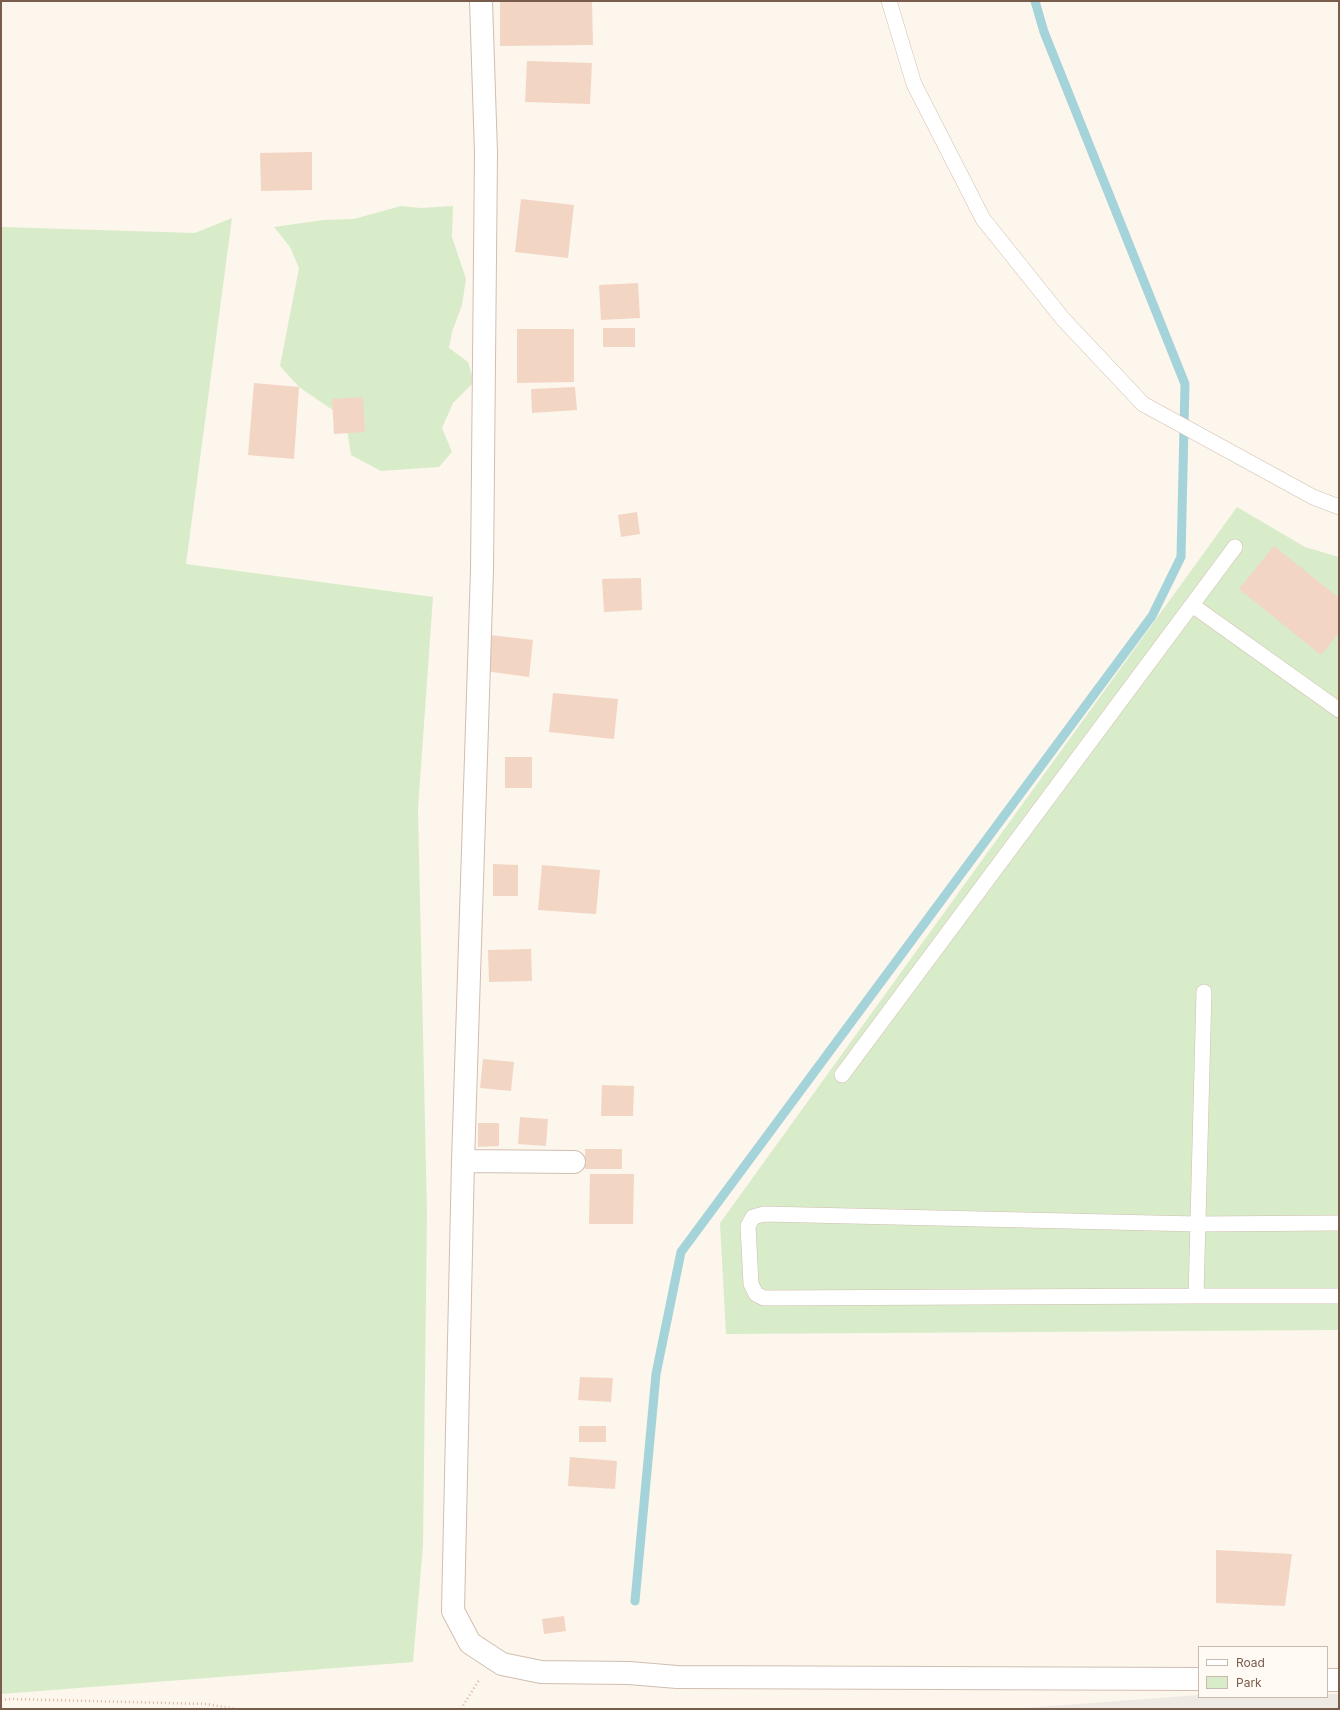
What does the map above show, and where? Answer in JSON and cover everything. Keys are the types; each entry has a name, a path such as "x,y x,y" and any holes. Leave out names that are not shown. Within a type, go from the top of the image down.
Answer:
{"street":[{"path":"481,1 486,153 482,570 463,1161 453,1611 470,1643 502,1664 541,1672 629,1673 677,1677 1198,1679"},
{"path":"463,1161 574,1162"},
{"path":"1328,1680 1339,1680"}],"lane":[{"path":"889,1 914,84 983,219 1063,319 1143,404 1314,497 1339,507"},
{"path":"842,1075 1235,547"},
{"path":"1192,605 1339,710"},
{"path":"1196,1296 1204,992"},
{"path":"1339,1223 1197,1224 764,1214 753,1217 748,1226 751,1284 756,1294 764,1298 1339,1296"}],"path":[{"path":"461,1709 493,1658"},
{"path":"1,1700 12,1699 206,1704 235,1709"}],"shaded area":[{"path":"1328,1694 1339,1694 1339,1709 1011,1709 1198,1695 1198,1698 1328,1698"}],"green space":[{"path":"401,206 421,208 453,206 452,237 466,279 462,305 452,332 449,348 468,362 474,382 453,403 442,428 452,452 439,467 381,471 351,455 346,423 337,413 299,387 280,366 299,268 290,247 274,227 323,220 354,219"},
{"path":"232,218 186,564 433,597 418,809 427,1213 423,1546 413,1662 1,1694 1,227 195,233"},
{"path":"1237,507 1305,547 1339,557 1339,1330 726,1334 720,1223"}],"building":[{"path":"500,1 592,1 593,45 500,46"},
{"path":"527,61 592,63 590,104 525,102"},
{"path":"312,152 312,190 261,191 260,153"},
{"path":"521,199 574,205 568,258 515,252"},
{"path":"638,283 640,318 601,320 599,285"},
{"path":"603,328 635,328 635,347 603,347"},
{"path":"517,329 574,329 574,382 517,383"},
{"path":"254,383 299,387 294,459 248,455"},
{"path":"575,387 577,410 532,413 531,389"},
{"path":"363,397 365,432 334,434 332,399"},
{"path":"637,512 640,534 621,537 618,515"},
{"path":"1274,546 1339,598 1339,633 1321,655 1239,589"},
{"path":"641,578 642,610 604,612 602,579"},
{"path":"490,635 533,640 529,677 485,671"},
{"path":"553,693 618,699 614,739 549,732"},
{"path":"505,757 532,757 532,788 505,788"},
{"path":"493,864 518,865 518,896 493,896"},
{"path":"542,865 600,870 596,914 538,910"},
{"path":"531,949 532,981 489,982 488,950"},
{"path":"483,1059 514,1062 511,1091 480,1088"},
{"path":"602,1085 634,1086 633,1116 601,1116"},
{"path":"520,1117 548,1119 546,1146 518,1144"},
{"path":"478,1123 499,1123 499,1146 478,1147"},
{"path":"585,1149 622,1149 622,1169 585,1169"},
{"path":"590,1174 634,1174 633,1224 589,1224"},
{"path":"580,1377 613,1378 611,1402 578,1400"},
{"path":"579,1426 606,1426 606,1442 579,1442"},
{"path":"570,1457 617,1461 615,1489 568,1486"},
{"path":"1216,1550 1292,1554 1285,1606 1216,1603"},
{"path":"564,1616 566,1631 544,1634 542,1619"}],"waterway":[{"path":"635,1601 656,1374 681,1252 1152,616 1181,557 1185,384 1044,32 1035,1"}]}
